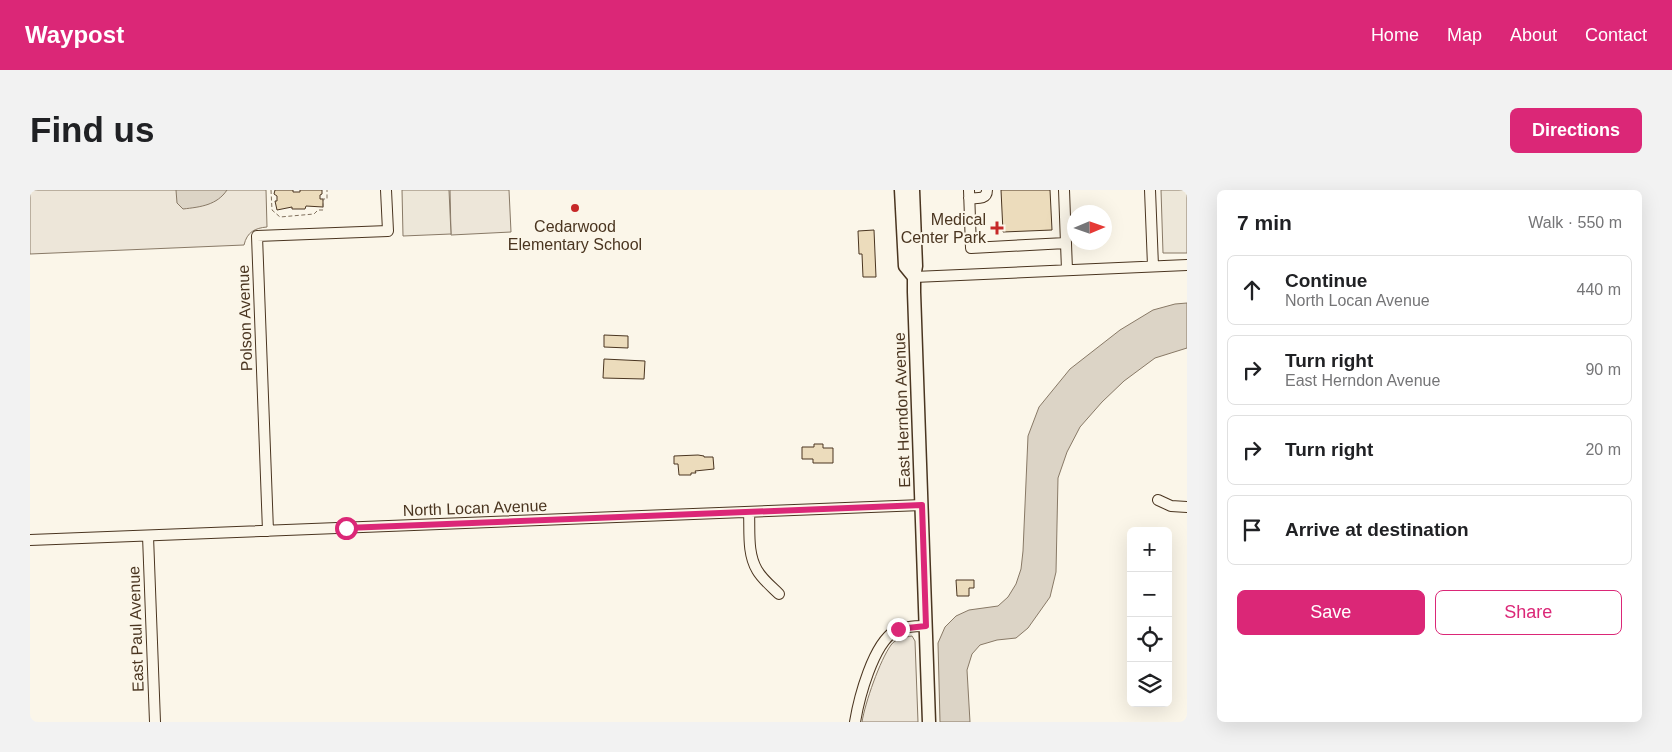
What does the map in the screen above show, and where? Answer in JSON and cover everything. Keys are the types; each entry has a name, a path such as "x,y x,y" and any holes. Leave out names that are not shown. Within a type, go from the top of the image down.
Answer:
{"main road":[{"path":"901,190 905,266 914,277"},
{"name":"East Herndon Avenue","path":"913,190 916,266 914,277 929,722"}],"street":[{"name":"Polson Avenue","path":"268,531 257,236 388,231 386,190"},
{"path":"987,190 987,194 984,197 969,194 971,248 1066,244"},
{"path":"1064,190 1067,270"},
{"path":"1150,190 1153,266"},
{"path":"914,277 1187,265"},
{"path":"1158,500 1171,506 1187,507"},
{"name":"North Locan Avenue","path":"30,540 922,505"},
{"path":"749,512 750,548 753,561 762,576 779,594"},
{"name":"East Paul Avenue","path":"148,536 155,722"},
{"path":"855,722 859,700 870,668 884,640 898,629 926,626"}],"path":[{"path":"271,190 272,210 280,217 314,214 318,210 324,210 323,199 327,199 327,190"}],"shaded area":[{"path":"30,190 266,190 267,227 259,228 252,232 247,237 244,245 30,254"},
{"path":"176,190 227,190 213,202 183,209 177,203"},
{"path":"402,190 449,190 451,234 403,236"},
{"path":"450,190 509,190 511,232 451,235"},
{"path":"1161,190 1187,190 1187,253 1163,253"},
{"path":"1187,303 1187,348 1155,358 1124,381 1080,427 1067,452 1058,478 1056,572 1050,597 1028,628 1016,638 997,640 980,645 972,654 967,670 970,722 940,722 938,643 945,627 956,616 969,610 998,606 1008,597 1016,584 1021,569 1028,436 1039,407 1070,369 1120,330 1153,310"},
{"path":"912,636 915,641 918,722 862,722 874,682 891,645 895,641"}],"building":[{"path":"275,190 300,192 300,190 322,190 320,199 323,199 323,207 306,206 305,209 292,209 292,207 277,210"},
{"path":"1001,190 1050,190 1052,230 1003,232"},
{"path":"874,230 876,277 863,277 858,231"},
{"path":"604,335 628,336 628,348 604,347"},
{"path":"604,359 645,361 644,379 603,378"},
{"path":"814,444 823,444 823,448 833,448 833,463 813,463 813,459 802,459 802,447 814,447"},
{"path":"698,455 713,457 714,469 695,471 696,473 691,473 691,475 679,475 678,464 674,464 674,456"},
{"path":"956,580 974,580 974,588 969,588 969,596 957,596"}],"place":[{"name":"Cedarwood Elementary School","path":"575,208"},
{"name":"Medical Center Park","path":"997,228"}],"route":[{"path":"346,528 922,505 926,626 898,629"}]}
